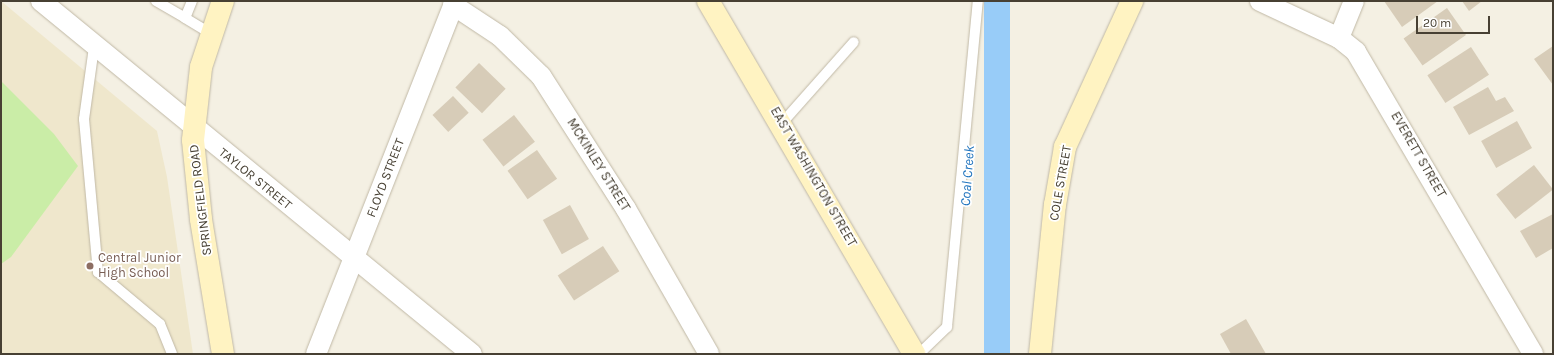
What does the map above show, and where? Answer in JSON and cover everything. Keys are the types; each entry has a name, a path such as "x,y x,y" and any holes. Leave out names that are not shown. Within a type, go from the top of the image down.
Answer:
{"main road":[{"name":"SPRINGFIELD ROAD","path":"223,1 212,34 197,90 194,129 201,219 223,354"},
{"name":"EAST WASHINGTON STREET","path":"708,1 782,123 914,354"},
{"name":"COLE STREET","path":"1040,354 1055,205 1065,148 1132,1"}],"street":[{"name":"TAYLOR STREET","path":"41,1 194,129 472,354"},
{"name":"EVERETT STREET","path":"1260,1 1339,38 1356,52 1370,72 1533,354"},
{"path":"1339,38 1354,1"},
{"name":"FLOYD STREET","path":"316,354 454,3"},
{"name":"MCKINLEY STREET","path":"454,3 500,36 541,76 626,208 709,354"}],"lane":[{"path":"156,1 212,34"},
{"path":"185,18 192,1"},
{"path":"919,354 947,327 978,1"},
{"path":"782,123 854,42"},
{"path":"94,46 84,119 98,272 160,324 172,354"}],"shaded area":[{"name":"Central Junior High School","path":"1,1 157,131 167,177 193,354 1,354"}],"green space":[{"path":"1,81 54,134 78,166 11,257 1,264"}],"water":[{"path":"984,1 1010,1 1010,354 984,354"}],"building":[{"path":"1384,1 1438,1 1402,27"},
{"path":"1462,1 1482,1 1469,11"},
{"path":"1447,8 1466,35 1423,65 1404,38"},
{"path":"1553,46 1553,85 1534,59"},
{"path":"1471,47 1489,75 1445,103 1427,75"},
{"path":"479,63 506,89 482,113 455,87"},
{"path":"1488,87 1496,101 1505,97 1514,111 1469,135 1453,107"},
{"path":"453,96 469,113 448,132 433,115"},
{"path":"514,115 535,142 503,166 482,140"},
{"path":"1517,121 1532,148 1496,168 1481,141"},
{"path":"537,150 557,179 528,199 508,171"},
{"path":"1534,165 1553,189 1515,219 1496,195"},
{"path":"570,205 589,239 562,254 543,220"},
{"path":"1553,214 1553,248 1536,258 1520,231"},
{"path":"603,246 619,271 574,301 558,275"},
{"path":"1246,319 1266,354 1231,354 1220,334"}],"place":[{"name":"Central Junior High School","path":"90,266"}],"water label":[{"name":"Coal Creek","path":"968,176"}]}
